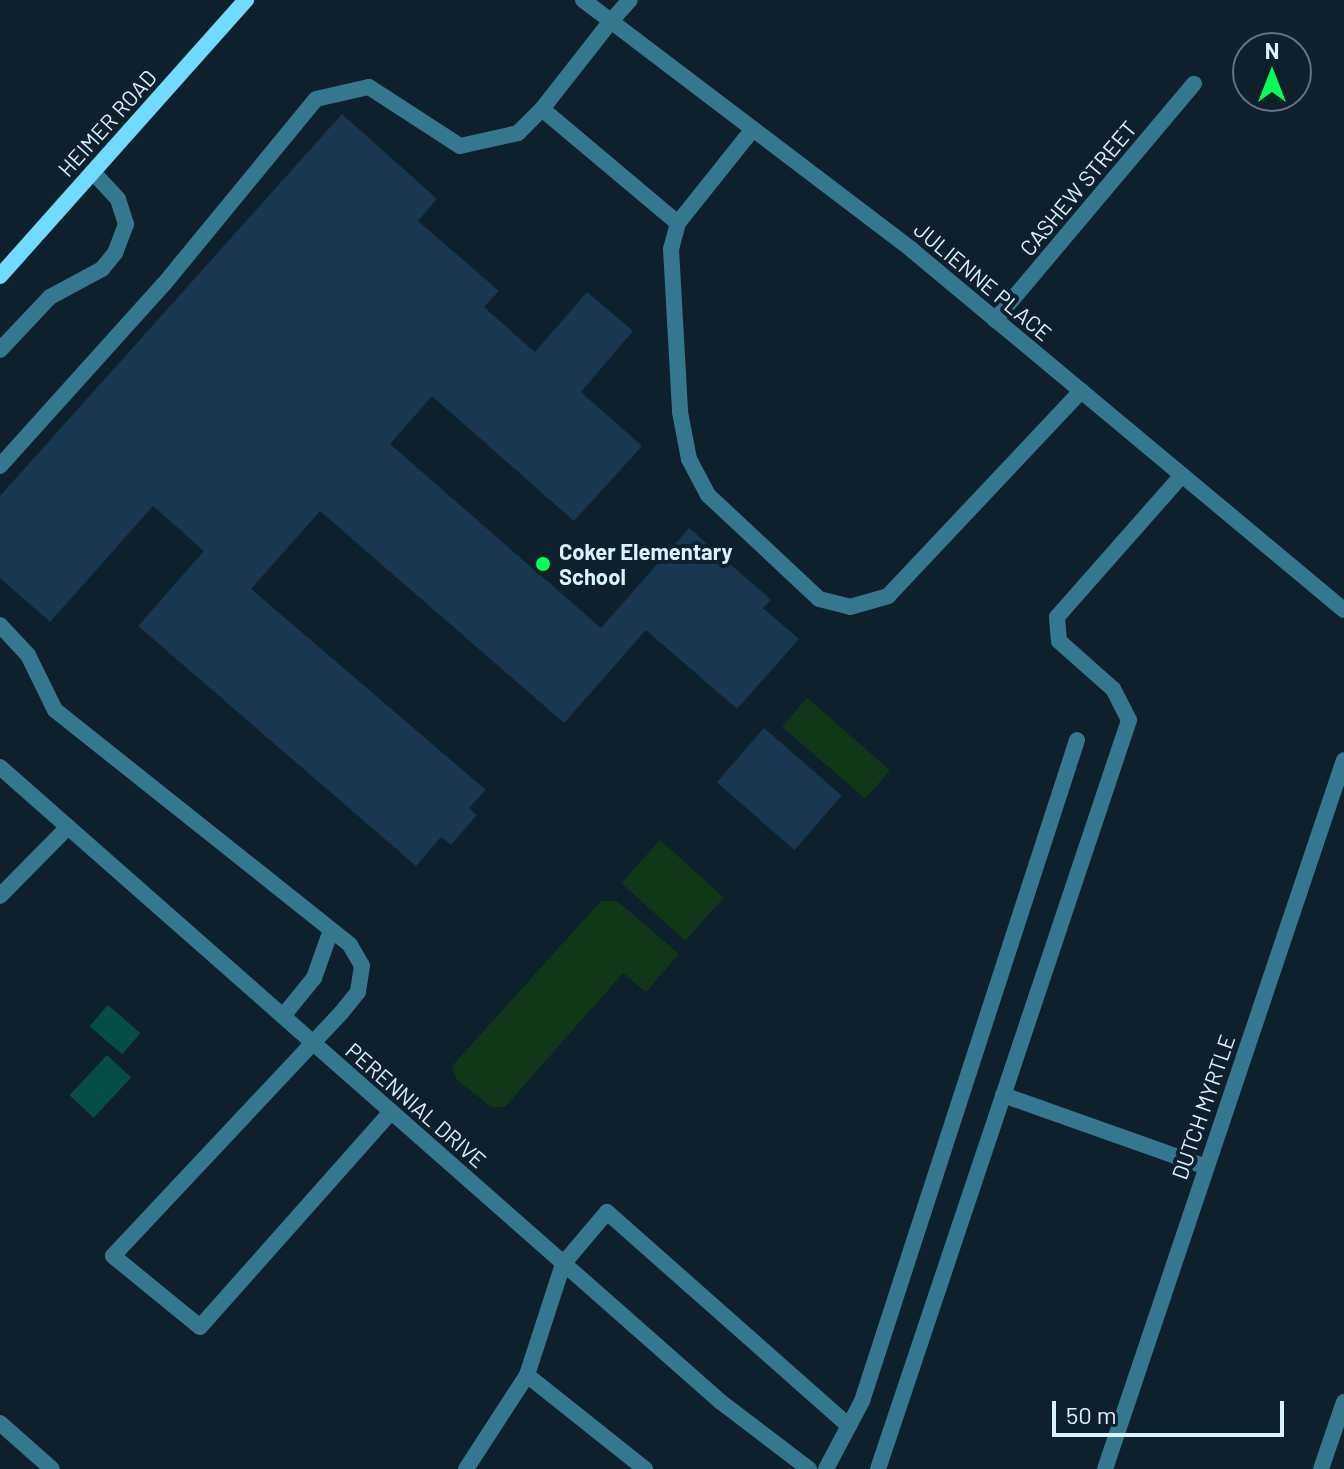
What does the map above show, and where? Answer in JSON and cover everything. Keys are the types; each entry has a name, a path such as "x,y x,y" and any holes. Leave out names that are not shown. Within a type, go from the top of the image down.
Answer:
{"street":[{"name":"HEIMER ROAD","path":"0,276 246,0"},
{"name":"JULIENNE PLACE","path":"583,0 995,320 1344,610"},
{"path":"0,466 164,284 316,99 369,87 460,146 518,133 542,109 630,0"},
{"name":"CASHEW STREET","path":"995,320 1194,84"},
{"path":"542,109 678,223"},
{"path":"753,129 678,223 671,249 689,459 708,495 819,599 850,607 888,596 1081,391"},
{"path":"0,350 50,297 102,269 115,253 126,224 118,199 93,172"},
{"path":"878,1469 1129,720 1113,689 1059,641 1057,617 1182,475"},
{"path":"0,625 28,655 55,710 124,759 330,933 350,945 362,966 361,980 312,1043 113,1256 200,1327 391,1112"},
{"path":"826,1469 849,1426 1010,960 1077,740"},
{"name":"PERENNIAL DRIVE","path":"0,767 563,1264 809,1469"},
{"name":"DUTCH MYRTLE","path":"1105,1469 1343,769"},
{"path":"1,898 68,827"},
{"path":"283,1016 314,978 330,933"},
{"path":"1003,1095 1206,1167"},
{"path":"466,1469 527,1375 563,1264 607,1212 849,1426"},
{"path":"527,1375 645,1469"},
{"path":"1321,1469 1344,1402"},
{"path":"0,1423 52,1469"}],"shaded area":[{"path":"807,698 890,770 865,799 782,727"},
{"path":"660,840 724,898 685,941 621,883"},
{"path":"601,901 617,901 679,954 646,992 623,973 505,1107 491,1107 457,1080 452,1066"},
{"path":"108,1005 140,1033 122,1054 90,1026"},
{"path":"107,1055 131,1078 94,1118 69,1095"}],"building":[{"path":"342,114 437,199 418,221 499,291 484,307 535,352 587,292 633,331 581,392 642,446 574,521 432,396 390,444 601,628 689,528 771,600 763,608 799,639 737,709 646,630 564,723 320,511 251,589 486,790 469,808 477,815 451,845 441,837 416,866 138,626 204,551 153,506 50,622 0,578 0,496"},
{"path":"764,728 842,796 794,850 717,782"}],"place":[{"name":"Coker Elementary School","path":"543,564"}]}
